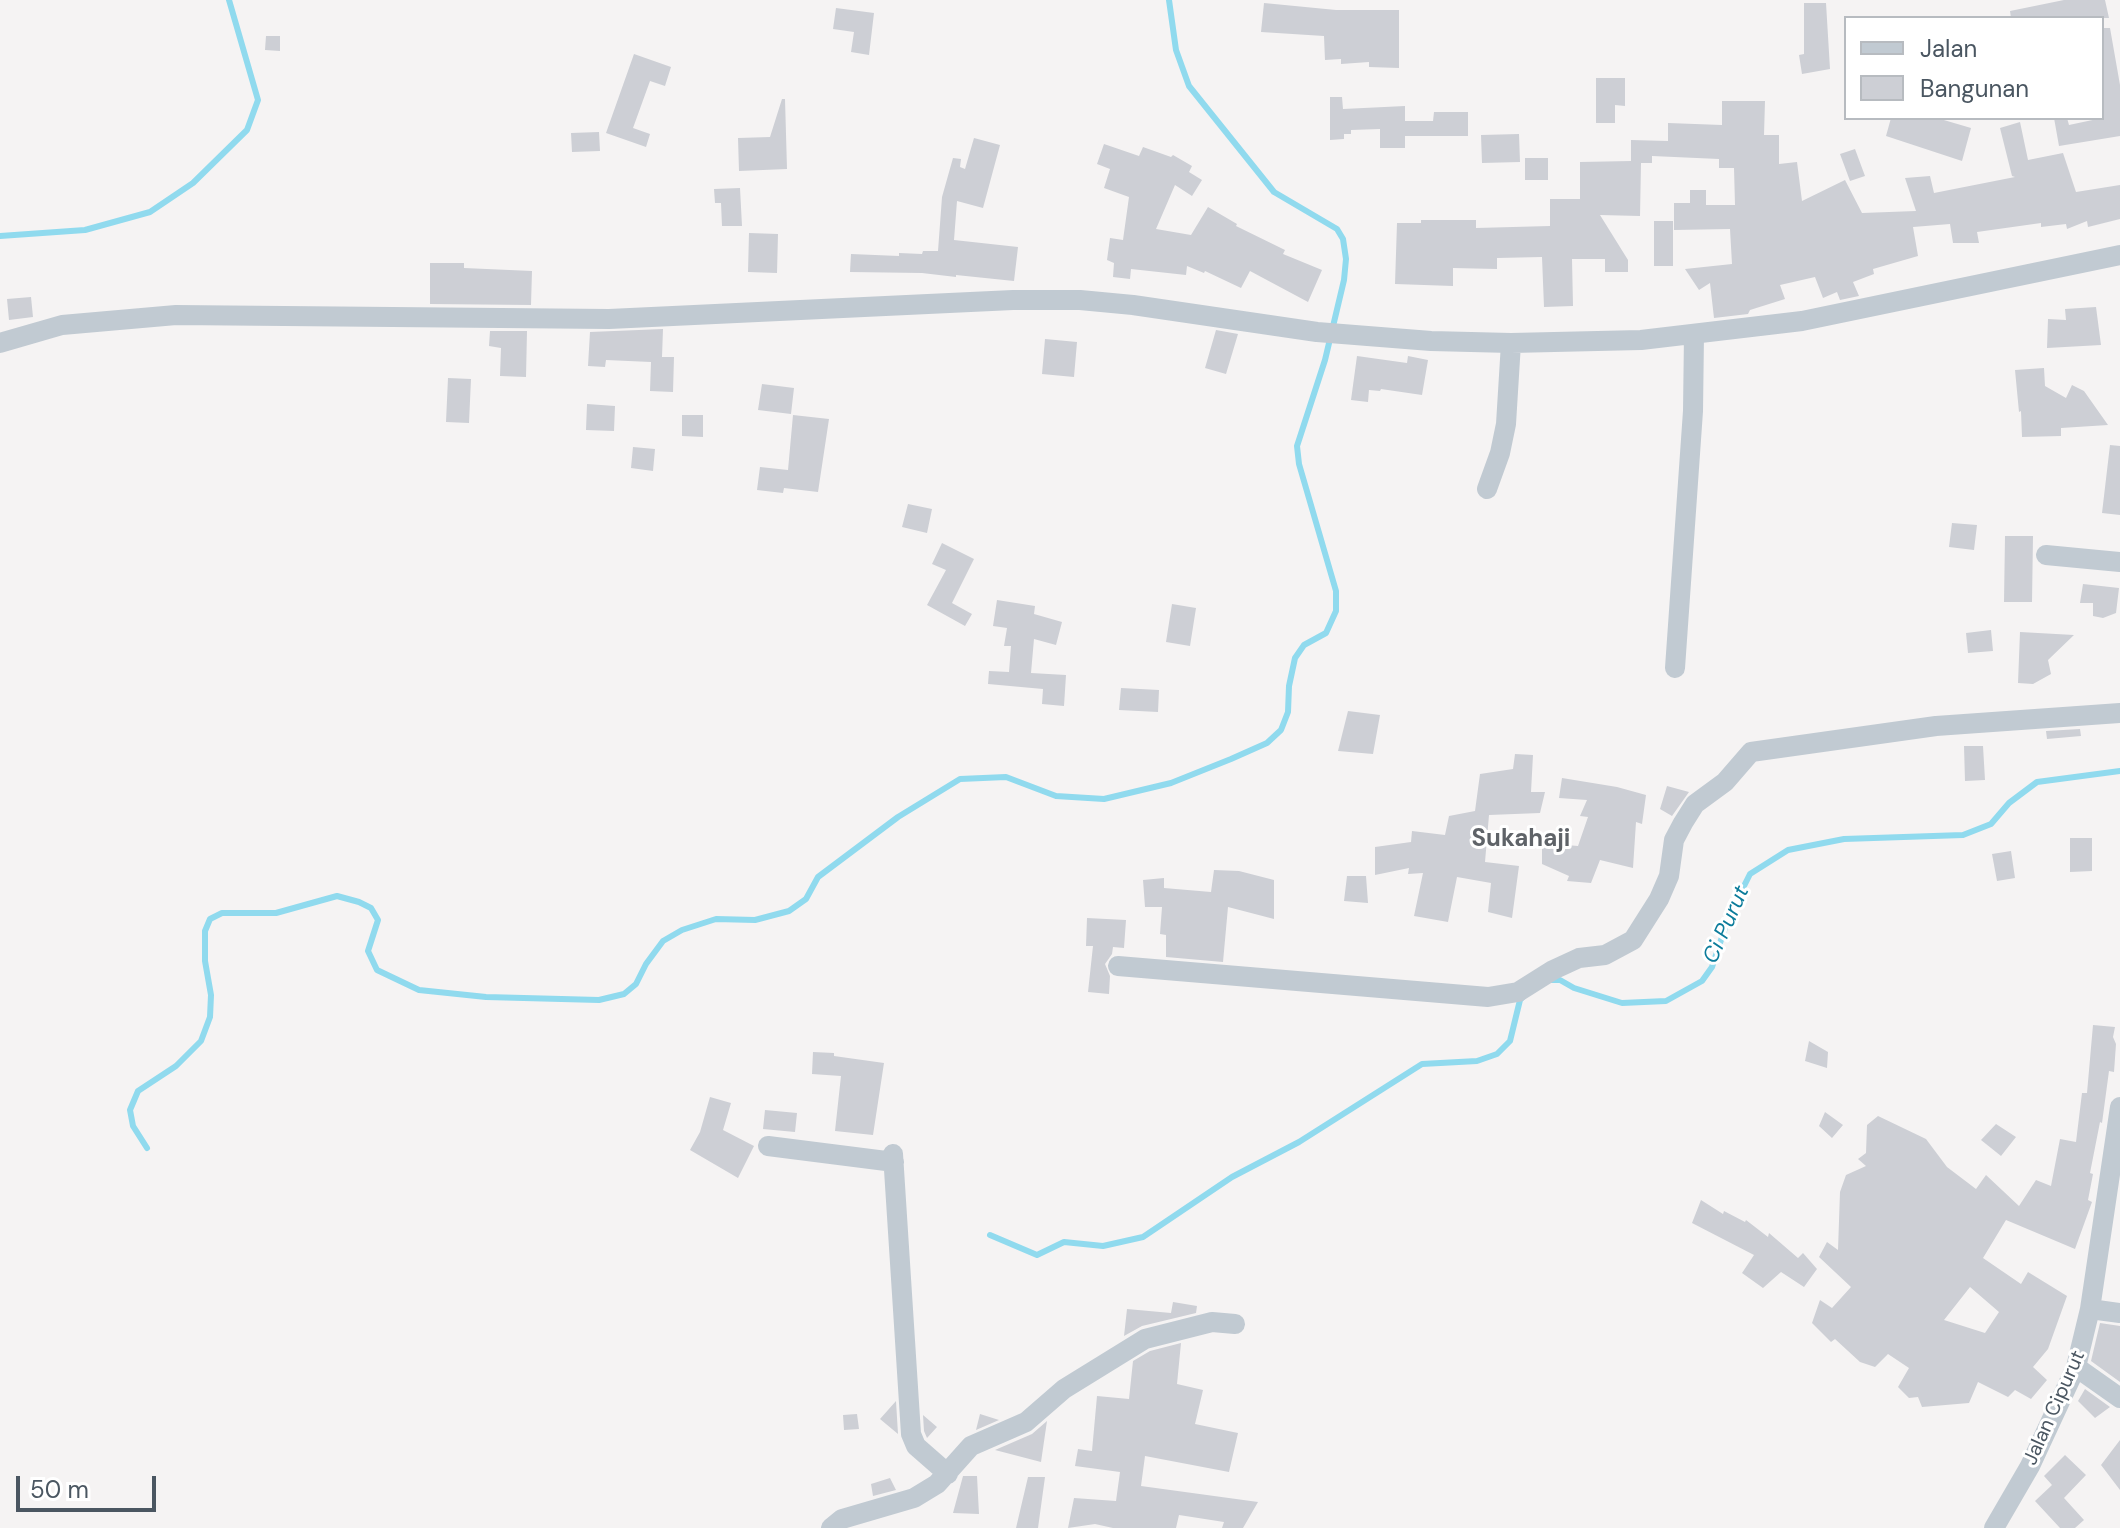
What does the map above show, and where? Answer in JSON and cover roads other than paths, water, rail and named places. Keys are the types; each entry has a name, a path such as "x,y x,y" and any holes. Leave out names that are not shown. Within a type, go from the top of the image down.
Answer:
{"street":[{"path":"0,343 62,325 176,315 624,319 1013,300 1080,300 1133,305 1339,335 1431,341 1641,340 1802,321 2120,255"},
{"path":"1675,668 1693,411 1694,335"},
{"path":"1487,489 1506,424 1511,343"},
{"path":"2046,555 2120,562"},
{"path":"1118,966 1488,997 1518,992 1579,958 1605,955 1633,940 1659,899 1669,876 1674,840 1695,804 1725,782 1751,752 1936,726 2120,713"},
{"name":"Jalan Cipurut","path":"1994,1528 2030,1466 2076,1367 2090,1309 2120,1107"},
{"path":"768,1146 893,1158 911,1434 916,1446 948,1474"},
{"path":"2090,1309 2120,1313"},
{"path":"831,1528 842,1519 914,1498 948,1474 971,1446 1026,1422 1064,1389 1145,1339 1212,1322 1235,1324"},
{"path":"2076,1367 2120,1398"}],"waterway":[{"path":"0,236 85,230 150,212 193,183 247,130 258,100 229,0"},
{"path":"147,1148 133,1126 130,1110 138,1091 176,1066 201,1041 210,1017 211,995 205,961 205,931 210,919 222,913 276,913 337,896 371,908 378,920 368,951 377,970 419,990 486,997 599,1000 624,994 636,984 663,941 682,930 716,919 755,920 789,911 806,899 818,877 898,817 960,779 1006,777 1056,796 1104,799 1171,783 1267,743 1281,730 1288,712 1295,658 1304,645 1326,633 1336,611 1336,591 1299,464 1297,446 1325,360 1344,280 1346,259 1343,239 1337,229 1274,192 1189,86 1176,50 1169,0"},
{"name":"Ci Purut","path":"1550,980 1560,980 1574,988 1622,1003 1666,1001 1702,981 1712,967 1729,916 1750,874 1788,850 1844,839 1963,835 1991,824 2009,803 2037,782 2120,771"},
{"name":"Ci Purut","path":"990,1235 1037,1255 1064,1242 1103,1246 1143,1237 1232,1177 1299,1142 1422,1064 1477,1061 1497,1054 1510,1041 1520,1000 1524,996"}],"district":[{"name":"Sukahaji","path":"1521,840"}]}
